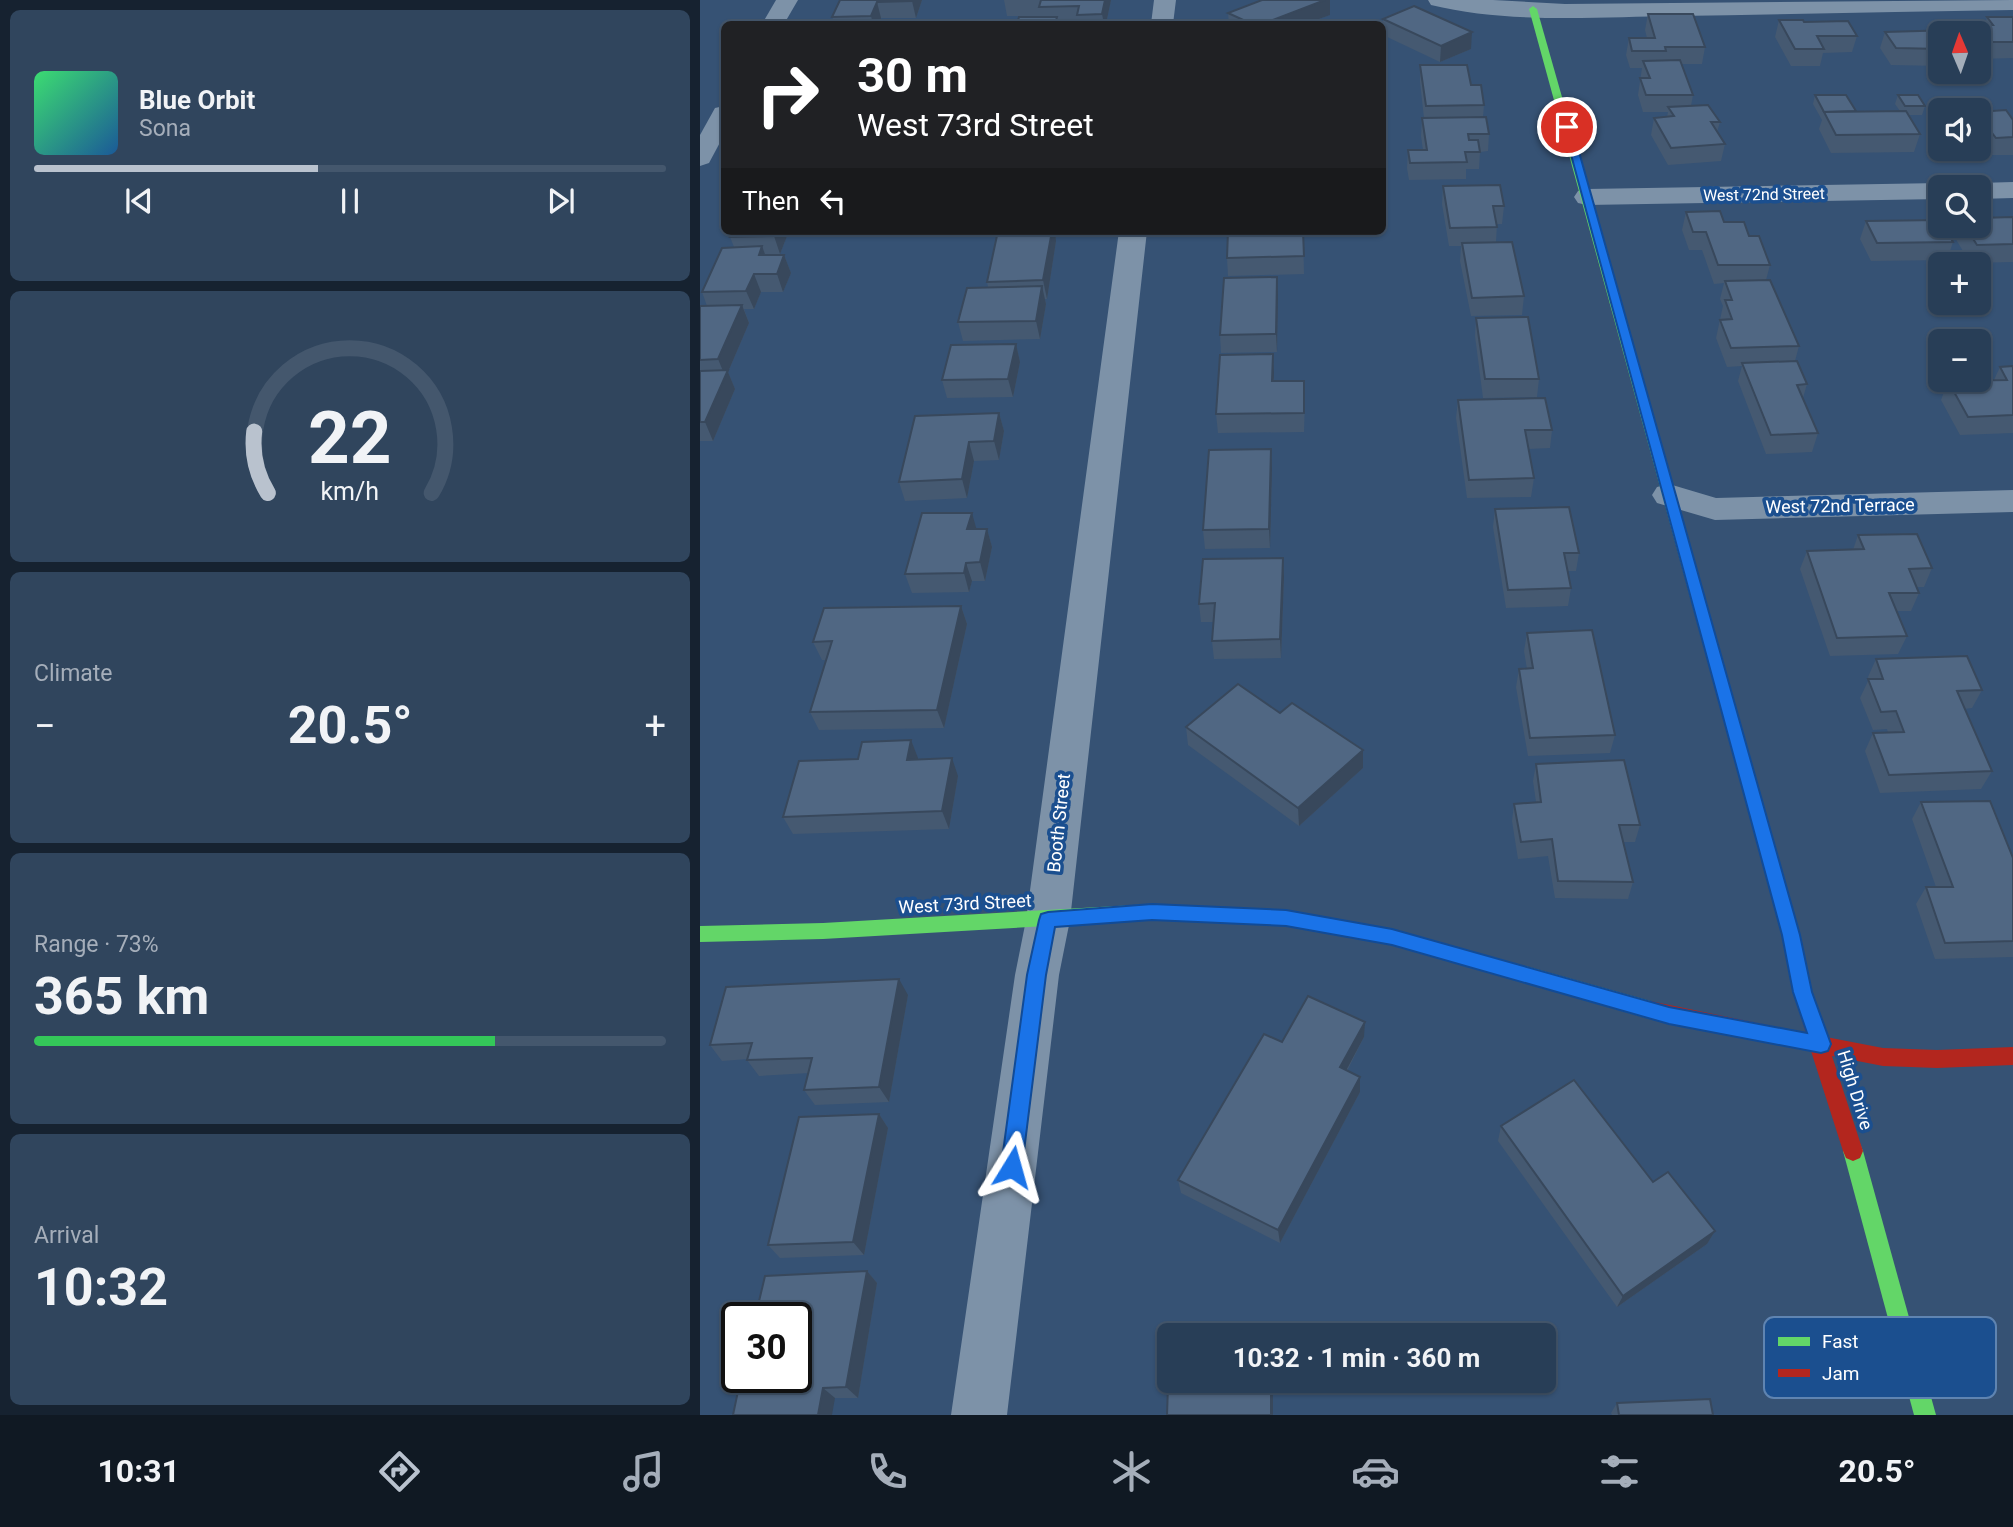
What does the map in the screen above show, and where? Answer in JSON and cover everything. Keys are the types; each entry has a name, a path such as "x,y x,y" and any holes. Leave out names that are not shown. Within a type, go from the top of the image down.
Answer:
{"street":[{"path":"775,21 787,0"},
{"path":"1162,21 1165,0"},
{"path":"1439,0 1533,9 1598,11 2013,4"},
{"name":"High Drive","path":"1533,9 1791,935 1802,992 1845,1121 1898,1317"},
{"path":"700,158 721,119"},
{"path":"1991,191 2013,190"},
{"name":"West 72nd Street","path":"1587,197 1928,191"},
{"name":"Booth Street","path":"979,1415 1037,975 1048,920 1133,235"},
{"name":"West 72nd Terrace","path":"1669,495 1715,509 2013,501"},
{"name":"West 73rd Street","path":"700,934 1048,920 1152,912 1286,918 1392,937 1669,1015 1882,1057 1937,1059 2013,1056"},
{"name":"High Drive","path":"1920,1398 1925,1415"}],"building":[{"path":"840,0 912,1 877,2 871,16 832,17"},
{"path":"1041,0 1105,0 1102,14 1077,15 1079,6 1039,7"},
{"path":"1262,0 1325,0 1270,21 1245,21 1228,13"},
{"path":"1414,6 1472,32 1441,46 1383,19"},
{"path":"1648,14 1693,14 1705,47 1665,47 1666,51 1632,51 1629,38 1655,38"},
{"path":"1019,17 1057,17 1056,21 1018,21"},
{"path":"1987,17 2013,17 2013,42 1992,42 1993,25"},
{"path":"1779,20 1848,21 1857,36 1817,36 1824,49 1795,49"},
{"path":"1928,31 1928,49 1896,48 1885,32"},
{"path":"1680,60 1693,95 1646,95 1640,78 1650,78 1643,61"},
{"path":"1420,65 1467,65 1471,85 1481,85 1484,105 1426,106"},
{"path":"1815,95 1846,95 1856,111 1824,112"},
{"path":"1898,95 1918,95 1925,106 1905,106"},
{"path":"1708,105 1720,122 1711,122 1725,144 1671,148 1654,118 1674,116 1668,107"},
{"path":"1991,110 2006,110 2013,120 2013,137 1996,138 1992,133"},
{"path":"1906,111 1920,134 1836,135 1824,112"},
{"path":"1486,117 1489,134 1468,134 1469,140 1478,140 1480,152 1465,152 1467,162 1410,163 1408,150 1427,150 1422,118"},
{"path":"1500,185 1504,206 1493,206 1497,227 1450,228 1443,186"},
{"path":"1720,211 1724,222 1744,222 1749,236 1759,236 1770,265 1718,265 1706,232 1693,232 1686,212"},
{"path":"2013,217 2013,244 1977,245 1973,238 1991,238 1991,218"},
{"path":"1928,220 1928,238 1951,238 1953,242 1877,243 1866,221"},
{"path":"731,235 774,235 774,236 730,237"},
{"path":"997,235 1051,235 1043,280 987,282"},
{"path":"1228,235 1303,235 1304,256 1227,258"},
{"path":"1512,242 1524,296 1472,298 1462,243"},
{"path":"762,246 759,255 784,255 777,274 754,274 746,291 702,292 722,248"},
{"path":"1277,277 1276,334 1220,335 1224,278"},
{"path":"1770,280 1799,346 1731,348 1720,320 1732,319 1725,300 1732,300 1725,281"},
{"path":"1042,286 1036,321 958,322 967,288"},
{"path":"742,305 718,359 700,360 700,306"},
{"path":"1528,317 1539,379 1485,379 1476,318"},
{"path":"1016,344 1008,379 942,380 951,345"},
{"path":"1273,354 1272,381 1304,381 1304,413 1216,414 1220,355"},
{"path":"1797,361 1807,384 1797,385 1818,433 1771,435 1742,363"},
{"path":"2013,366 2013,415 1968,417 1954,392 1991,392 1991,380 2007,380 2000,367"},
{"path":"728,370 705,422 700,422 700,371"},
{"path":"1545,398 1552,430 1525,430 1534,478 1469,480 1458,400"},
{"path":"999,413 994,441 969,442 962,479 899,482 915,416"},
{"path":"1271,449 1269,529 1203,530 1209,450"},
{"path":"1569,507 1579,553 1564,553 1571,588 1508,590 1495,509"},
{"path":"922,513 972,513 967,529 987,529 980,562 966,563 964,573 905,574"},
{"path":"1917,534 1932,568 1909,569 1919,593 1889,593 1907,636 1837,638 1807,551 1864,549 1858,535"},
{"path":"1283,558 1280,639 1212,641 1215,603 1199,604 1203,559"},
{"path":"961,606 937,710 810,712 832,641 813,642 824,608"},
{"path":"1592,630 1615,735 1530,738 1519,669 1533,668 1527,633"},
{"path":"1967,656 1982,690 1957,691 1992,771 1889,775 1873,733 1904,732 1896,711 1881,712 1868,679 1883,679 1876,659"},
{"path":"1238,684 1280,713 1292,703 1363,750 1298,808 1186,727"},
{"path":"911,740 907,760 952,758 942,811 783,817 799,761 858,759 862,742"},
{"path":"1624,760 1640,825 1619,825 1633,882 1558,881 1552,839 1521,842 1514,804 1541,802 1536,764"},
{"path":"1990,801 2013,858 2013,941 1945,943 1926,887 1953,887 1921,802"},
{"path":"899,979 879,1087 804,1090 812,1058 747,1060 752,1043 710,1045 726,987"},
{"path":"1308,996 1365,1022 1340,1067 1360,1077 1278,1230 1178,1180 1264,1034 1282,1042"},
{"path":"1574,1080 1653,1182 1668,1172 1715,1231 1623,1296 1501,1126"},
{"path":"879,1114 853,1242 768,1245 799,1117"},
{"path":"867,1271 846,1387 823,1388 818,1415 733,1415 738,1393 812,1393 812,1302 759,1302 765,1276"},
{"path":"1168,1393 1271,1393 1271,1415 1167,1415"},
{"path":"1710,1399 1713,1415 1619,1415 1617,1403"}],"traffic: fast":[{"path":"1533,9 1761,826"},
{"path":"700,934 823,931 1152,912 1286,918 1392,937 1650,1010"},
{"path":"1853,1151 1898,1317"},
{"path":"1920,1398 1925,1415"}],"traffic: jam":[{"path":"1761,826 1791,935 1802,992 1853,1151"},
{"path":"1650,1010 1883,1057 1937,1059 2013,1056"}],"route":[{"path":"1012,1167 1037,975 1048,920 1152,912 1286,918 1392,937 1669,1015 1821,1044 1802,992 1791,935 1567,127"}]}
